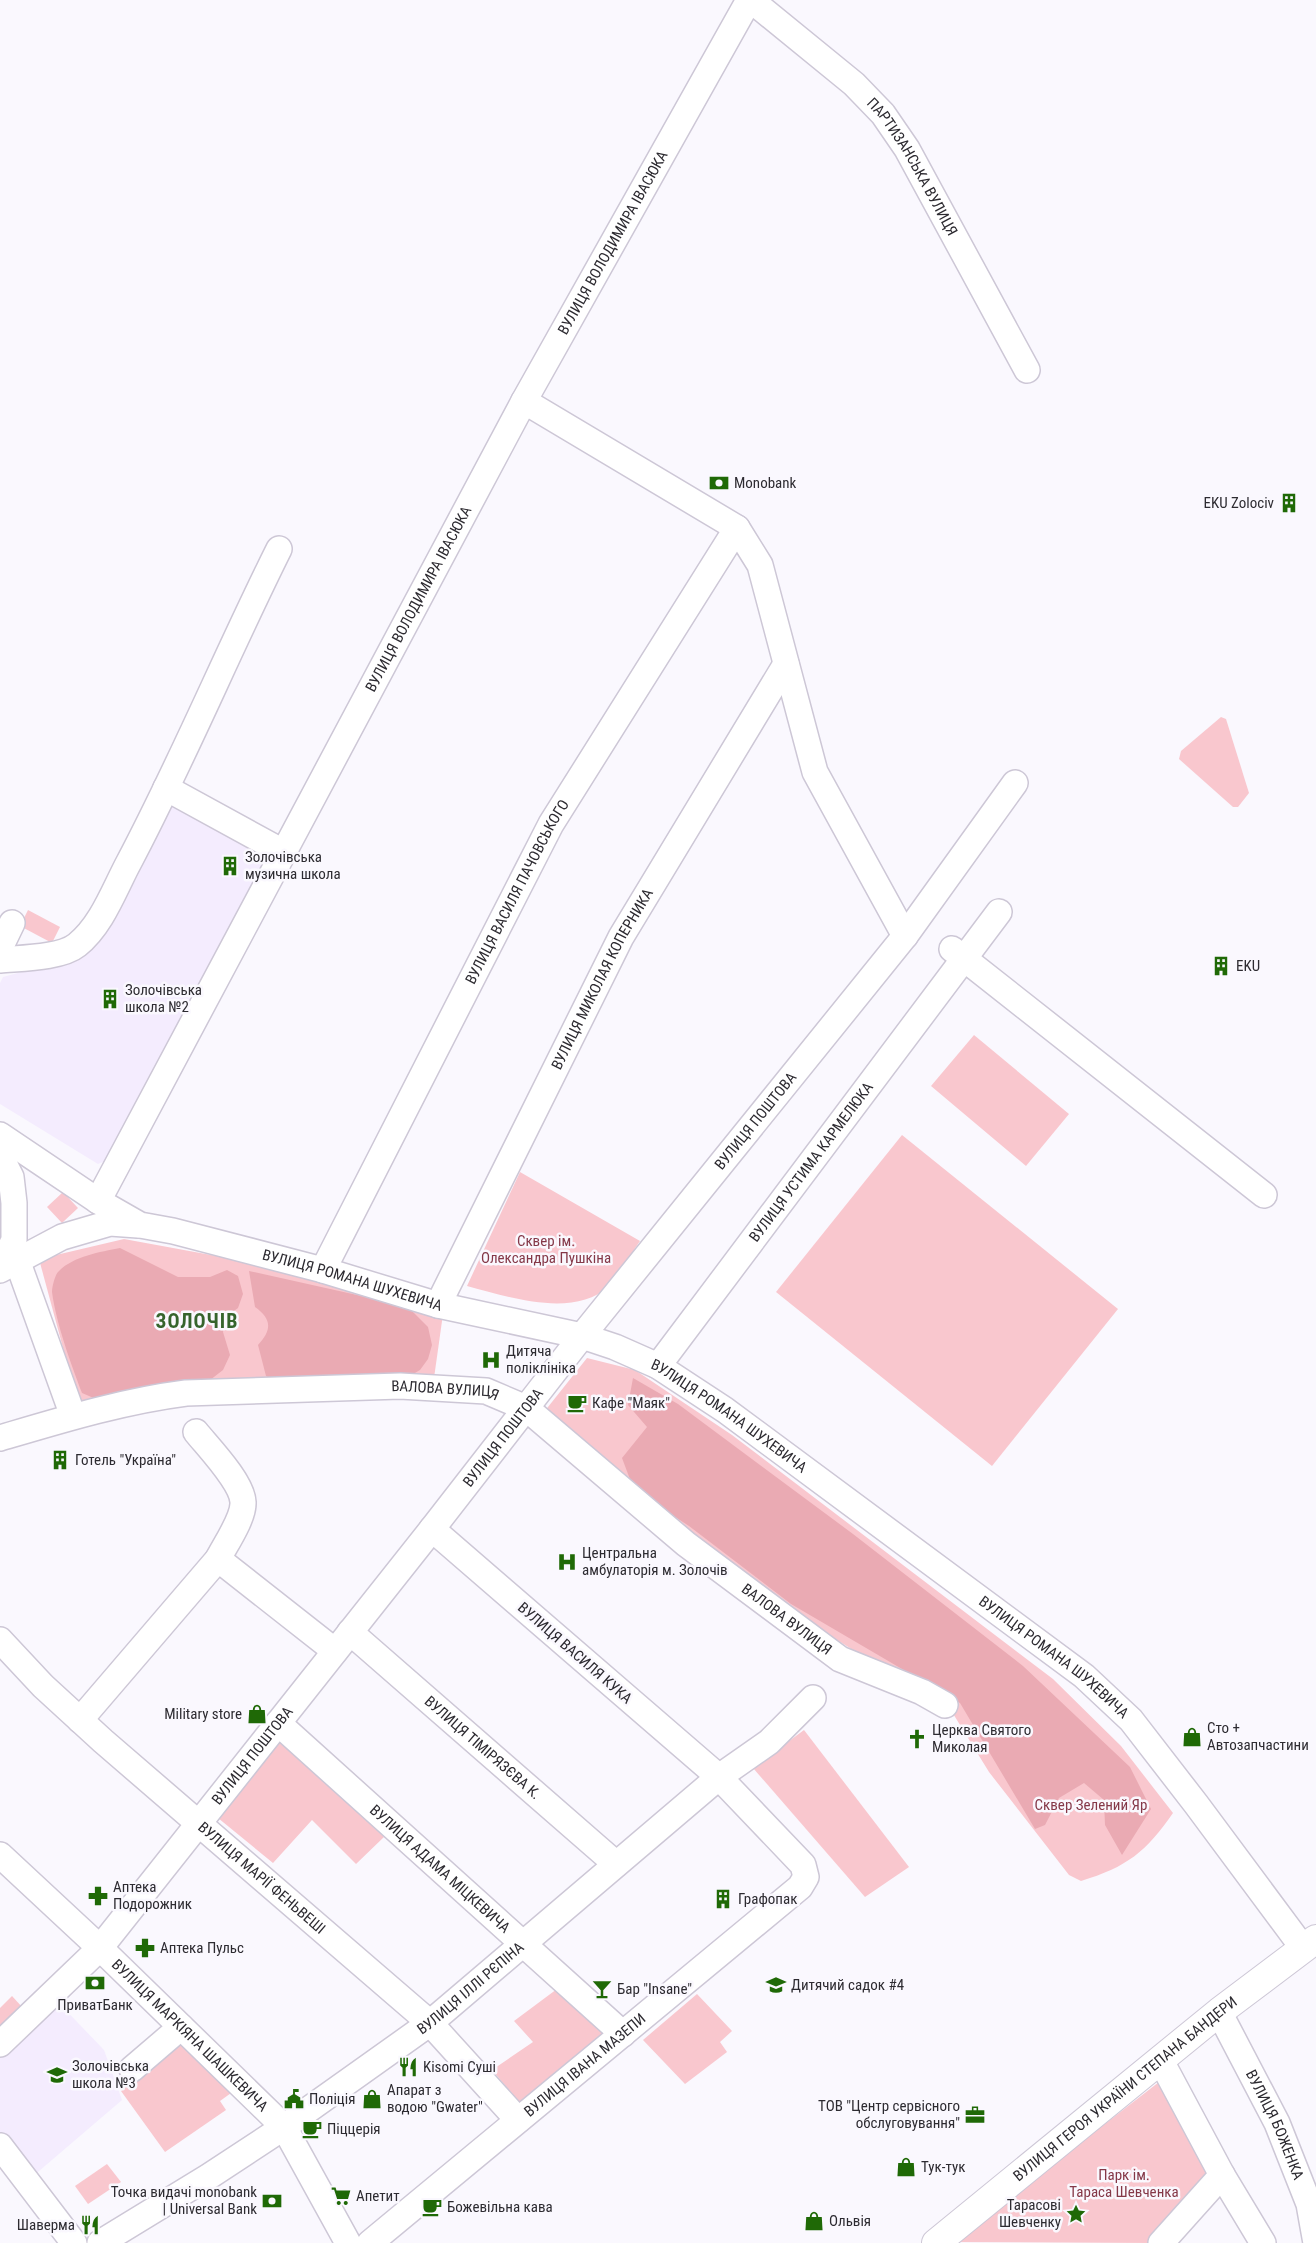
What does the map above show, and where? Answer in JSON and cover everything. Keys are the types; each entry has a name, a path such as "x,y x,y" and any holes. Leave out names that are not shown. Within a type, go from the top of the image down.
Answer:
{"main road":[{"name":"ВУЛИЦЯ ГЕРОЯ УКРАЇНИ СТЕПАНА БАНДЕРИ","path":"942,2241 1220,2012 1309,1944"}],"street":[{"name":"ПАРТИЗАНСЬКА ВУЛИЦЯ","path":"750,0 854,84 883,114 906,149 1027,370"},
{"name":"ВУЛИЦЯ ВОЛОДИМИРА ІВАСЮКА","path":"98,1201 524,401 750,0"},
{"path":"524,401 738,528 760,565 815,772 905,936"},
{"name":"ВУЛИЦЯ ВАСИЛЯ ПАЧОВСЬКОГО","path":"323,1270 551,824 738,528"},
{"path":"0,960 56,954 76,947 93,929 166,788 235,638 280,549"},
{"name":"ВУЛИЦЯ МИКОЛАЯ КОПЕРНИКА","path":"438,1304 620,936 786,664"},
{"name":"ВУЛИЦЯ ПОШТОВА","path":"0,2044 100,1948 432,1529 582,1336 905,936 1015,783"},
{"path":"166,788 283,852"},
{"name":"ВУЛИЦЯ УСТИМА КАРМЕЛЮКА","path":"658,1366 958,953 999,912"},
{"path":"0,948 12,923"},
{"path":"958,953 1264,1195"},
{"name":"ВУЛИЦЯ РОМАНА ШУХЕВИЧА","path":"0,1135 98,1201 140,1225 179,1232 323,1270 438,1304 582,1336 615,1347 658,1366 724,1410 1084,1676 1131,1720 1309,1944"},
{"path":"0,1155 11,1177 14,1203 14,1240 6,1266 73,1416"},
{"path":"6,1266 62,1237 110,1223 140,1225"},
{"name":"ВАЛОВА ВУЛИЦЯ","path":"0,1438 73,1416 160,1396 186,1393 400,1386 486,1391 526,1408 686,1544 840,1659 922,1692 945,1705"},
{"path":"80,1720 218,1559 238,1522 243,1503 238,1486 196,1432"},
{"name":"ВУЛИЦЯ ВАСИЛЯ КУКА","path":"432,1529 719,1776 803,1866 806,1877 800,1887"},
{"name":"ВУЛИЦЯ ТІМІРЯЗЄВА К.","path":"218,1559 342,1642 616,1864"},
{"name":"ВУЛИЦЯ МАРІЇ ФЕНЬВЕШІ","path":"0,1640 43,1686 80,1720 430,2023 518,2120"},
{"name":"ВУЛИЦЯ ІЛЛІ РЄПІНА","path":"100,2243 208,2177 284,2127 430,2023 523,1946 719,1776 768,1742 813,1698"},
{"name":"ВУЛИЦЯ АДАМА МІЦКЕВИЧА","path":"278,1723 523,1946 623,2034"},
{"name":"ВУЛИЦЯ МАРКІЯНА ШАШКЕВИЧА","path":"0,1854 100,1948 284,2127 348,2243"},
{"name":"ВУЛИЦЯ ІВАНА МАЗЕПИ","path":"370,2243 800,1887"},
{"name":"ВУЛИЦЯ БОЖЕНКА","path":"1220,2012 1277,2123 1309,2204 1316,2243"},
{"path":"132,2069 181,2026"},
{"path":"1161,2062 1222,2175 1263,2243"},
{"path":"0,2146 74,2243"},
{"path":"1161,2243 1222,2175"}],"shaded area":[{"path":"172,796 273,850 110,1159 98,1164 0,1104 0,983 3,977 54,963"},
{"path":"120,1248 178,1277 210,1277 227,1270 238,1276 243,1294 238,1308 227,1316 223,1332 230,1355 223,1370 201,1387 96,1399 82,1393 60,1330 52,1292 53,1284 58,1273 72,1262 88,1255"},
{"path":"249,1271 366,1297 411,1310 428,1327 432,1345 428,1359 420,1370 408,1377 277,1384 266,1376 258,1345 268,1330 268,1325 265,1316 255,1307"},
{"name":"Сквер Зелений Яр","path":"633,1378 678,1404 853,1534 1023,1666 1130,1767 1151,1809 1122,1855 1105,1825 1104,1800 1084,1783 1059,1798 1045,1825 1035,1829 960,1703 791,1604 689,1526 634,1490 622,1458 647,1427 628,1405"},
{"name":"Золочівська школа №3","path":"54,1998 104,2050 122,2100 32,2177 0,2138 0,2050"}],"green space":[{"path":"1221,717 1226,719 1249,793 1238,807 1233,807 1179,759 1181,751"},
{"path":"28,910 60,927 52,943 20,926"},
{"path":"974,1035 1069,1114 1026,1166 931,1086"},
{"path":"902,1135 1118,1309 992,1466 776,1292"},
{"name":"Сквер ім. Олександра Пушкіна","path":"520,1172 640,1241 609,1286 595,1296 578,1301 560,1303 540,1302 521,1300 467,1286"},
{"path":"63,1192 78,1208 62,1223 47,1207"},
{"path":"124,1239 326,1276 443,1314 434,1378 79,1407 39,1259"},
{"name":"Сквер Зелений Яр","path":"587,1358 635,1370 732,1435 1053,1679 1121,1746 1173,1813 1154,1838 1134,1856 1111,1870 1081,1881 1069,1875 989,1772 952,1712 719,1566 544,1412"},
{"path":"804,1730 909,1867 865,1897 753,1768"},
{"path":"280,1741 384,1837 356,1864 312,1820 273,1863 218,1818"},
{"path":"557,1989 607,2038 520,2103 492,2070 533,2042 514,2021"},
{"path":"697,1994 732,2031 720,2042 727,2052 685,2084 643,2040"},
{"path":"12,1996 23,2008 0,2031 0,2008"},
{"path":"184,2033 238,2088 220,2101 226,2110 165,2152 121,2091"},
{"name":"Парк ім. Тараса Шевченка","path":"1159,2082 1210,2176 1152,2243 953,2242"},
{"path":"107,2164 121,2182 88,2204 75,2186"}],"place":[{"name":"Monobank","path":"719,483"},
{"name":"EKU Zolociv","path":"1289,503"},
{"name":"Золочівська музична школа","path":"230,866"},
{"name":"EKU","path":"1221,966"},
{"name":"Золочівська школа №2","path":"110,999"},
{"name":"Дитяча поліклініка","path":"491,1360"},
{"name":"Кафе \"Маяк\"","path":"577,1403"},
{"name":"Готель \"Україна\"","path":"60,1460"},
{"name":"Центральна амбулаторія м. Золочів","path":"567,1562"},
{"name":"Military store","path":"257,1714"},
{"name":"Сто + Автозапчастини","path":"1192,1737"},
{"name":"Церква Святого Миколая","path":"917,1739"},
{"name":"Аптека Подорожник","path":"98,1896"},
{"name":"Графопак","path":"723,1899"},
{"name":"Аптека Пульс","path":"145,1948"},
{"name":"ПриватБанк","path":"95,1983"},
{"name":"Дитячий садок #4","path":"776,1985"},
{"name":"Бар \"Insane\"","path":"602,1989"},
{"name":"Kisomi Суші","path":"408,2067"},
{"name":"Золочівська школа №3","path":"57,2075"},
{"name":"Поліція","path":"294,2099"},
{"name":"Апарат з водою \"Gwater\"","path":"372,2099"},
{"name":"ТОВ \"Центр сервісного обслуговування\"","path":"975,2115"},
{"name":"Піццерія","path":"312,2129"},
{"name":"Тук-тук","path":"906,2167"},
{"name":"Апетит","path":"341,2196"},
{"name":"Точка видачі monobank | Universal Bank","path":"272,2201"},
{"name":"Божевільна кава","path":"432,2207"},
{"name":"Тарасові Шевченку","path":"1076,2214"},
{"name":"Ольвія","path":"814,2221"},
{"name":"Шаверма","path":"90,2225"}],"district":[{"name":"ЗОЛОЧІВ","path":"197,1321"}]}
